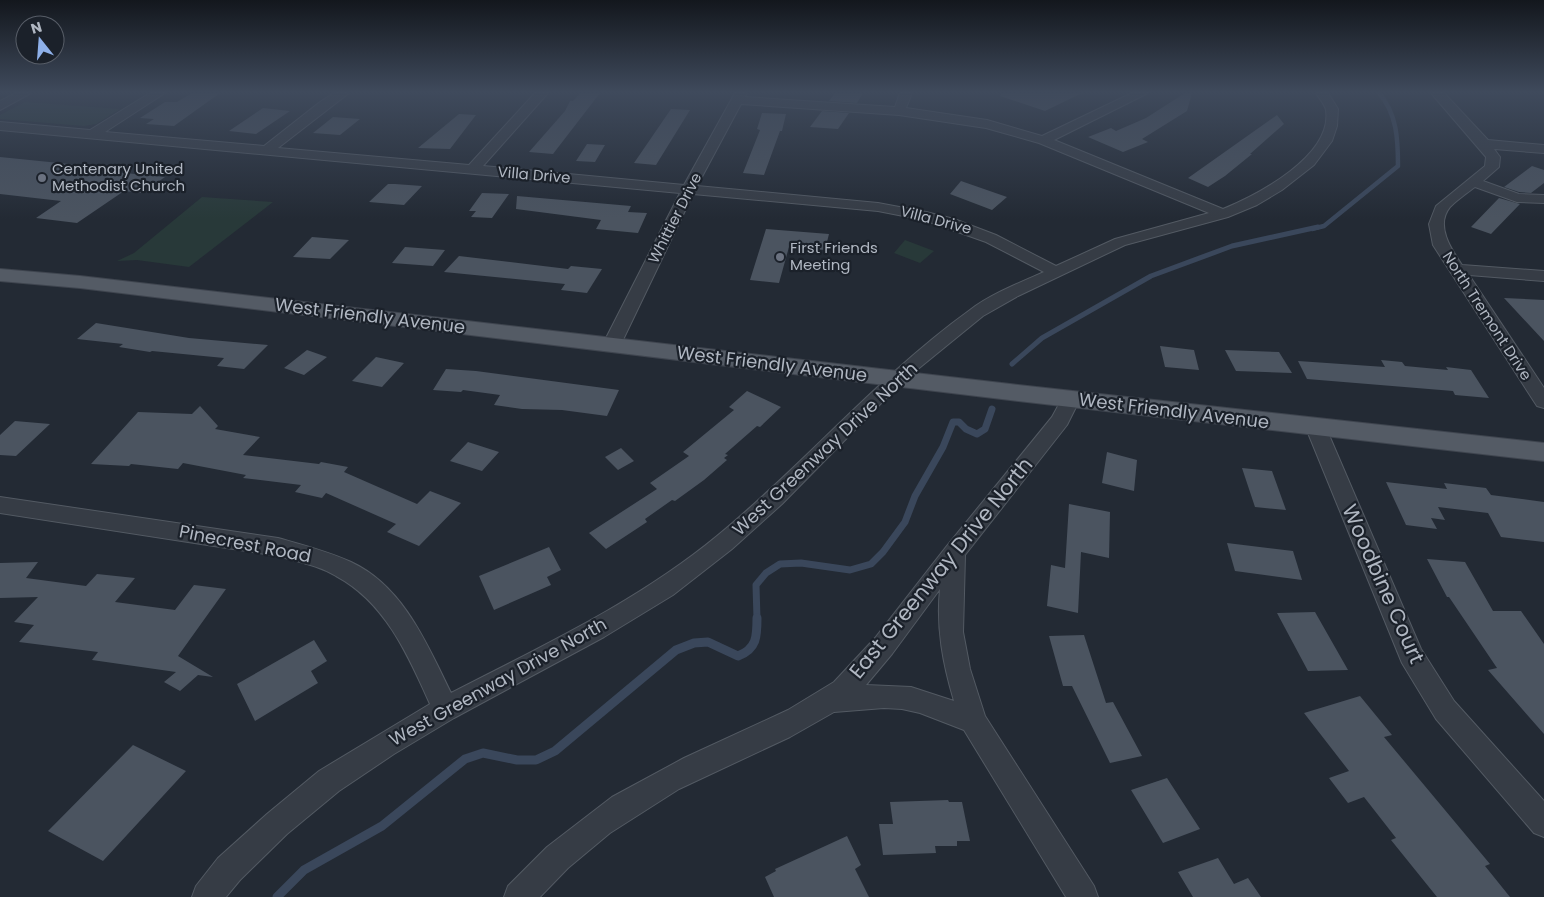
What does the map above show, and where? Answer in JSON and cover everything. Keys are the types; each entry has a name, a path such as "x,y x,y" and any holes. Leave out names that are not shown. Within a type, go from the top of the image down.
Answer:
{"main road":[{"name":"West Friendly Avenue","path":"0,275 80,282 1316,428 1544,452"}],"street":[{"name":"Villa Drive","path":"91,135 864,205 923,214 983,234 1055,272"},
{"path":"266,151 286,135"},
{"path":"473,170 504,135"},
{"name":"Whittier Drive","path":"612,344 689,189 719,135"},
{"path":"1025,135 1043,140 1223,214"},
{"path":"1043,140 1054,135"},
{"name":"West Greenway Drive North","path":"206,897 229,869 277,824 329,781 384,745 445,709 595,630 664,588 724,543 775,498 896,378 977,312 1055,272 1120,242 1223,214 1252,202 1277,187 1309,162 1326,141 1328,135"},
{"name":"North Tremont Drive","path":"1476,135 1493,157 1492,167 1443,206 1436,224 1441,245 1455,270 1544,402"},
{"path":"1484,144 1544,149"},
{"path":"1474,182 1525,199 1544,199"},
{"path":"1455,270 1544,276"},
{"name":"East Greenway Drive North","path":"519,897 563,852 604,819 644,792 831,700 860,673 1060,420 1071,399"},
{"name":"Woodbine Court","path":"1316,428 1411,655 1445,710 1544,823"},
{"name":"Pinecrest Road","path":"0,505 278,547 320,558 348,571 366,584 396,612 411,638 445,709"},
{"path":"954,553 951,592 951,632 957,670 973,721 1083,897"},
{"path":"831,700 879,696 904,698 933,705 973,721"}],"shaded area":[{"path":"202,197 273,202 189,267 137,260 117,261 134,253"},
{"path":"905,240 934,251 920,263 894,253"}],"building":[{"path":"434,135 461,135 450,149 418,148"},
{"path":"544,135 568,135 553,154 529,152"},
{"path":"653,135 675,135 656,165 634,163"},
{"path":"758,135 779,135 764,175 743,173"},
{"path":"1093,135 1149,135 1142,139 1148,142 1123,152 1088,137"},
{"path":"1249,135 1272,135 1250,154 1252,154 1208,187 1188,178"},
{"path":"587,144 605,145 595,162 576,161"},
{"path":"0,157 79,165 74,168 165,177 142,193 124,191 77,223 36,218 61,201 0,194"},
{"path":"1532,166 1544,170 1544,183 1531,193 1519,192 1504,187"},
{"path":"961,181 1007,197 992,210 950,194"},
{"path":"388,184 422,186 404,205 369,202"},
{"path":"482,193 509,194 492,218 471,217 476,211 469,211"},
{"path":"517,196 631,206 628,212 647,213 638,233 596,229 601,220 516,209"},
{"path":"1499,198 1520,204 1491,234 1471,227"},
{"path":"766,229 829,234 825,250 789,247 779,283 750,280"},
{"path":"312,237 349,240 330,259 293,257"},
{"path":"405,247 445,250 433,266 392,263"},
{"path":"459,256 568,269 571,266 602,269 587,293 561,290 565,284 444,272"},
{"path":"1504,298 1544,300 1544,341"},
{"path":"96,323 189,338 268,345 244,369 217,366 224,358 150,352 119,347 123,344 77,339"},
{"path":"1160,346 1194,350 1199,370 1165,367"},
{"path":"307,350 327,357 304,375 284,368"},
{"path":"1225,350 1279,352 1292,373 1236,371"},
{"path":"376,357 404,363 382,387 352,381"},
{"path":"1381,360 1402,362 1405,366 1471,370 1489,398 1455,395 1453,391 1307,379 1298,361 1385,367"},
{"path":"446,369 476,371 619,390 607,416 562,410 522,409 494,405 500,395 463,390 461,392 433,390"},
{"path":"747,391 781,407 760,427 757,426 725,454 728,455 724,458 727,460 675,501 672,500 645,519 647,522 606,549 589,533 657,489 650,483 689,456 683,452 734,410 729,407"},
{"path":"200,406 218,426 215,429 260,437 243,455 319,464 321,462 348,467 344,472 417,504 430,491 461,503 419,546 387,532 396,524 326,493 322,498 295,492 301,485 243,478 246,475 183,463 178,469 131,464 129,466 91,464 138,412 192,414"},
{"path":"15,421 50,424 16,456 0,455 0,435"},
{"path":"468,442 499,452 482,471 450,461"},
{"path":"621,448 634,461 618,470 605,457"},
{"path":"1107,452 1137,460 1134,491 1102,483"},
{"path":"1242,468 1272,471 1286,510 1255,507"},
{"path":"1386,482 1447,489 1444,483 1486,488 1491,495 1544,502 1544,542 1501,537 1488,513 1438,507 1445,520 1431,518 1437,529 1406,525"},
{"path":"1069,504 1110,512 1109,558 1081,552 1078,613 1047,606 1051,565 1065,568"},
{"path":"1227,543 1293,551 1302,580 1235,571"},
{"path":"549,547 561,570 547,577 551,585 494,610 479,576"},
{"path":"1427,559 1465,562 1493,611 1521,611 1544,644 1544,734 1488,670 1497,668 1449,597 1447,597"},
{"path":"38,562 26,578 86,586 97,574 135,578 115,602 175,610 194,585 226,589 178,656 213,677 198,675 180,691 164,682 176,672 92,660 98,652 19,642 34,625 14,622 38,597 0,598 0,563"},
{"path":"1315,612 1348,670 1308,671 1277,613"},
{"path":"1084,635 1106,703 1113,702 1142,756 1110,763 1072,686 1063,686 1049,636"},
{"path":"314,640 327,661 311,671 318,683 255,721 237,684"},
{"path":"1360,696 1392,735 1384,737 1490,864 1485,866 1510,897 1437,897 1391,840 1396,838 1364,797 1348,803 1329,778 1349,771 1304,713"},
{"path":"133,745 186,771 103,861 48,831"},
{"path":"1167,778 1200,829 1163,843 1131,790"},
{"path":"948,800 949,802 962,802 970,841 957,841 957,846 935,846 936,853 883,855 879,824 893,824 890,802"},
{"path":"847,836 861,865 855,869 869,897 774,897 765,877 776,871 775,869"},
{"path":"1218,858 1234,884 1248,878 1261,897 1193,897 1178,872"}],"waterway":[{"path":"1312,229 1324,226 1398,166 1397,135"},
{"path":"1012,364 1042,338 1151,276 1232,246 1318,227"},
{"path":"757,619 756,585 766,573 780,564 801,563 850,570 871,564 883,552 905,522 915,496 943,447 953,422 959,422 966,429 977,434 985,429 992,409"},
{"path":"277,897 304,870 382,826 465,759 483,753 517,760 536,760 555,751 676,650 694,643 708,642 738,656 749,650 755,641 757,619"}],"place":[{"name":"Centenary United Methodist Church","path":"42,178"},
{"name":"First Friends Meeting","path":"780,257"}]}
